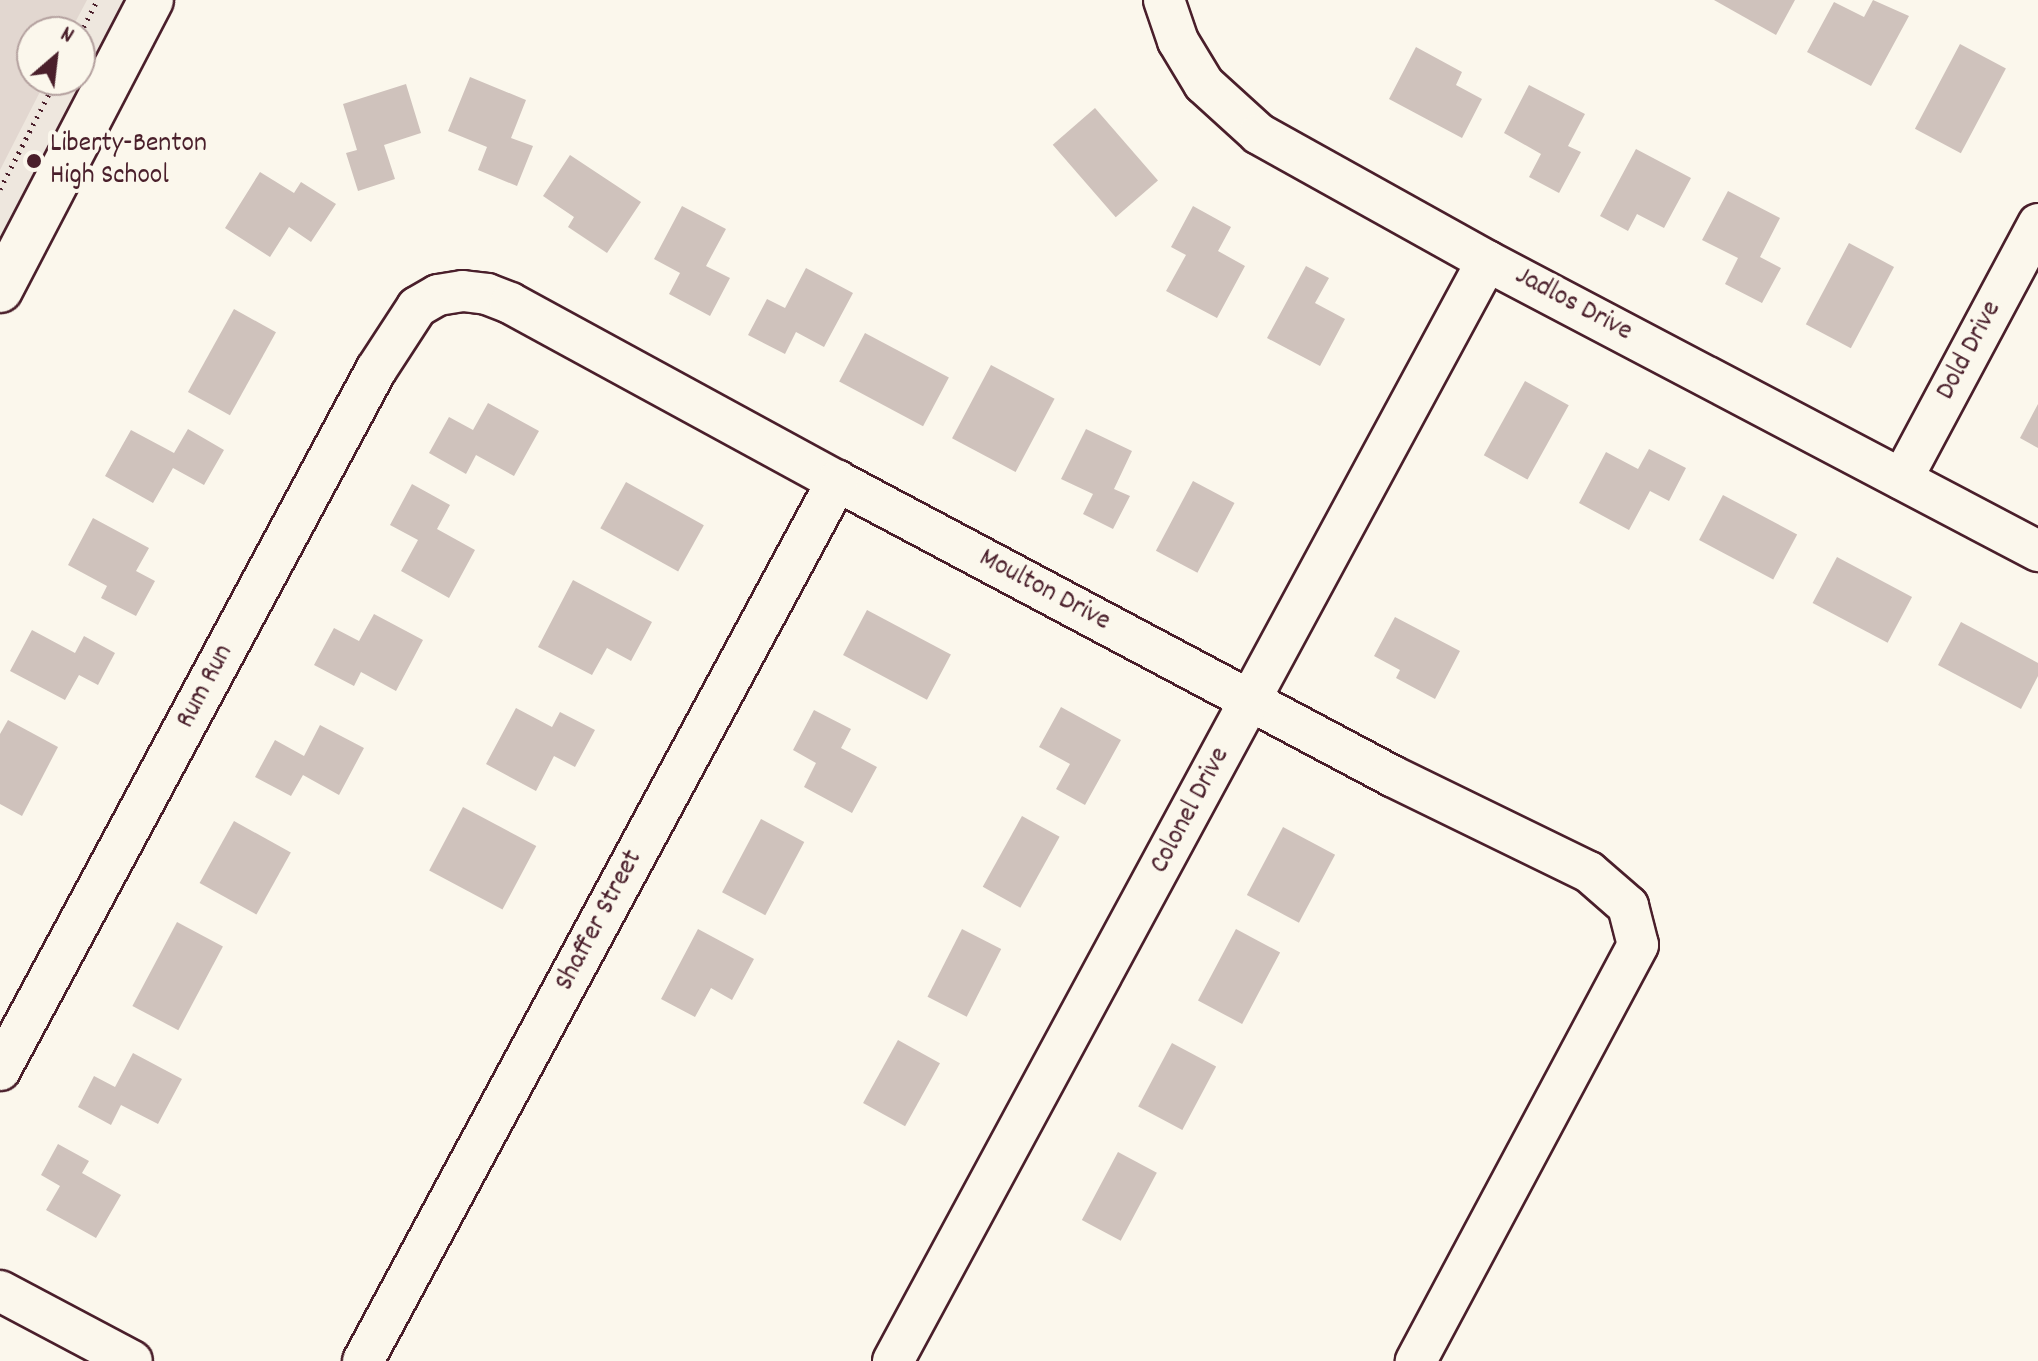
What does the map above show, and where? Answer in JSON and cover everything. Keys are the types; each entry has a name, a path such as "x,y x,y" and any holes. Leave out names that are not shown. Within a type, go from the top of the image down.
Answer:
{"street":[{"path":"0,290 151,0"},
{"name":"Jadlos Drive","path":"1164,0 1178,41 1204,84 1259,134 1487,261 2038,551"},
{"name":"Dold Drive","path":"1902,479 2038,224"},
{"name":"Colonel Drive","path":"893,1361 1487,261"},
{"name":"Moulton Drive","path":"417,307 438,295 463,291 510,303 1392,776 1589,872 1628,906 1638,945 1416,1361"},
{"name":"Rum Run","path":"0,1070 376,370 417,307"},
{"name":"Shaffer Street","path":"363,1361 837,481"},
{"path":"0,1291 132,1361"}],"path":[{"path":"0,189 48,96"}],"shaded area":[{"name":"Liberty-Benton High School","path":"0,0 151,0 0,290"},
{"path":"0,0 87,0 78,16 16,16 16,96 38,96 0,170"}],"building":[{"path":"1714,0 1795,0 1776,35"},
{"path":"1873,0 1909,16 1871,86 1807,52 1834,2 1864,17"},
{"path":"1960,44 2006,68 1961,153 1915,129"},
{"path":"1416,47 1462,72 1456,85 1482,99 1462,138 1389,99"},
{"path":"470,77 526,100 511,138 533,146 517,186 478,170 487,147 448,131"},
{"path":"406,84 421,133 384,145 395,179 358,191 346,153 357,150 343,104"},
{"path":"1529,85 1585,114 1568,146 1581,152 1559,193 1529,177 1541,154 1504,133"},
{"path":"1095,108 1158,180 1116,217 1053,145"},
{"path":"1636,149 1691,178 1664,228 1637,214 1628,231 1600,216"},
{"path":"570,155 641,202 607,253 568,227 574,217 543,196"},
{"path":"260,172 294,193 301,182 336,204 311,242 289,227 270,257 225,228"},
{"path":"1728,191 1780,218 1760,257 1781,268 1762,303 1725,284 1738,258 1702,240"},
{"path":"682,206 726,229 706,266 730,278 710,316 669,294 680,273 654,259"},
{"path":"1193,206 1231,227 1218,251 1245,266 1217,318 1166,291 1186,255 1171,247"},
{"path":"1849,243 1894,267 1851,348 1806,324"},
{"path":"1306,266 1329,278 1315,303 1345,319 1320,366 1267,338"},
{"path":"806,268 853,293 824,347 796,332 785,354 748,335 767,299 785,308"},
{"path":"234,309 276,332 230,415 188,392"},
{"path":"865,333 949,378 923,426 839,382"},
{"path":"991,365 1055,399 1016,472 952,438"},
{"path":"1525,381 1569,405 1528,480 1484,455"},
{"path":"488,403 539,431 514,476 476,455 466,474 429,453 449,417 473,430"},
{"path":"2038,404 2038,448 2020,438"},
{"path":"188,429 224,450 204,485 173,468 153,503 105,476 131,430 174,453"},
{"path":"1086,429 1132,451 1114,489 1130,496 1113,529 1083,514 1093,494 1061,479"},
{"path":"1649,449 1686,468 1669,501 1650,491 1629,530 1579,503 1606,452 1638,469"},
{"path":"1193,481 1234,503 1197,573 1156,551"},
{"path":"626,482 704,525 678,572 600,528"},
{"path":"412,484 450,505 437,529 475,550 449,598 401,571 418,540 390,525"},
{"path":"1723,495 1797,534 1773,579 1699,540"},
{"path":"93,518 149,548 136,571 155,581 136,616 101,598 107,586 68,565"},
{"path":"1837,557 1912,597 1888,643 1813,603"},
{"path":"573,580 652,622 631,661 607,648 592,675 538,647"},
{"path":"867,610 951,655 927,700 843,655"},
{"path":"374,614 423,640 396,691 361,672 354,686 314,665 334,628 359,641"},
{"path":"1395,617 1460,651 1435,699 1396,678 1400,670 1374,656"},
{"path":"1961,622 2038,663 2038,676 2021,709 1938,665"},
{"path":"32,630 75,653 84,636 115,653 98,685 79,675 65,700 10,671"},
{"path":"1061,707 1121,740 1085,805 1056,789 1070,764 1039,747"},
{"path":"516,708 552,727 560,712 595,730 575,767 554,756 536,791 486,764"},
{"path":"814,710 851,729 841,748 877,767 852,813 804,787 816,763 793,750"},
{"path":"8,720 58,747 22,816 0,804 0,734"},
{"path":"320,725 364,748 339,795 303,775 291,796 255,777 275,740 304,756"},
{"path":"463,807 536,846 502,910 429,871"},
{"path":"1022,816 1060,837 1020,908 983,887"},
{"path":"761,819 804,842 765,915 722,892"},
{"path":"234,821 291,853 256,915 200,883"},
{"path":"1283,827 1335,855 1299,923 1247,895"},
{"path":"177,922 223,946 178,1030 132,1006"},
{"path":"698,929 754,959 732,1000 711,988 695,1017 661,999"},
{"path":"962,929 1001,949 967,1017 927,997"},
{"path":"1236,929 1280,952 1242,1024 1198,1001"},
{"path":"898,1040 940,1063 905,1126 863,1103"},
{"path":"1172,1043 1216,1066 1182,1130 1138,1107"},
{"path":"133,1053 182,1079 158,1124 121,1105 111,1125 78,1107 94,1076 115,1087"},
{"path":"58,1144 89,1161 82,1173 121,1195 96,1238 46,1210 60,1186 41,1175"},
{"path":"1118,1152 1157,1173 1121,1241 1082,1220"}],"place":[{"name":"Liberty-Benton High School","path":"34,161"}]}
